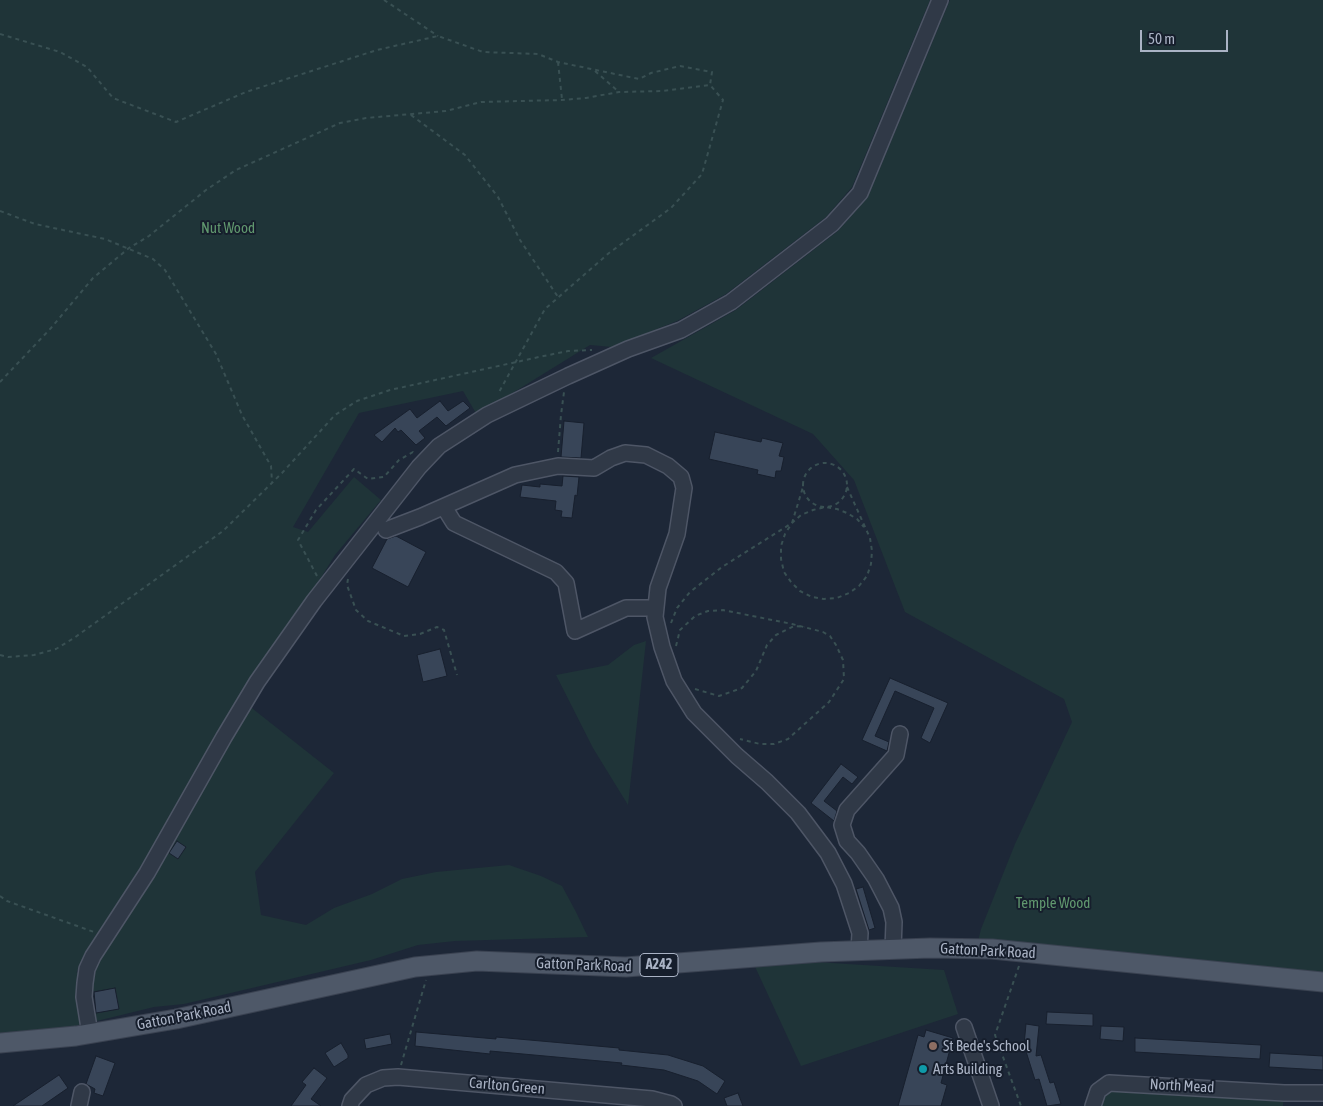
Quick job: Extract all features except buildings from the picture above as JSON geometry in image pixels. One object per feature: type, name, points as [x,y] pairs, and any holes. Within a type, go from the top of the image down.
[{"type":"main road","name":"Gatton Park Road","points":[[0,1042],[90,1034],[176,1019],[406,969],[477,961],[626,967],[893,949],[976,948],[1323,982]]},
{"type":"street","points":[[90,1034],[84,997],[87,969],[105,937],[147,873],[252,690],[323,590],[429,456],[439,446],[487,415],[628,349],[681,330],[731,302],[832,224],[860,193],[940,0]]},
{"type":"street","points":[[386,530],[444,507],[515,475],[558,466],[594,468],[611,458],[625,453],[646,456],[668,466],[681,478],[684,488],[676,534],[658,588],[655,617],[662,647],[674,681],[694,714],[736,756],[768,782],[798,814],[828,853],[844,884],[860,933],[859,951]]},
{"type":"street","points":[[444,507],[454,523],[556,572],[566,583],[575,631],[626,608],[656,608]]},
{"type":"street","points":[[893,949],[894,922],[891,908],[876,879],[847,841],[842,825],[847,810],[896,755],[900,734]]},
{"type":"street","points":[[964,1027],[991,1106]]},
{"type":"street","name":"Carlton Green","points":[[350,1106],[352,1100],[366,1085],[383,1078],[398,1077],[652,1099],[674,1106]]},
{"type":"street","name":"North Mead","points":[[1093,1106],[1098,1091],[1109,1083],[1133,1083],[1284,1099],[1323,1093]]},
{"type":"path","points":[[384,0],[438,36],[483,52],[538,54],[558,62],[639,79],[651,73],[680,66],[712,72],[710,85],[723,100],[702,174],[671,208],[608,253],[545,309],[487,415]]},
{"type":"path","points":[[0,34],[60,52],[87,67],[113,98],[176,122],[246,92],[376,50],[438,36]]},
{"type":"path","points":[[558,62],[562,100]]},
{"type":"path","points":[[593,70],[620,92]]},
{"type":"path","points":[[0,382],[51,328],[93,278],[129,248],[149,236],[206,190],[236,170],[340,123],[366,118],[446,111],[481,102],[562,100],[620,92],[663,91],[710,85]]},
{"type":"path","points":[[411,114],[465,155],[498,197],[520,240],[558,297]]},
{"type":"path","points":[[0,211],[35,224],[105,239],[153,260],[165,270],[216,354],[242,415],[271,466],[272,482],[266,489]]},
{"type":"path","points":[[0,655],[8,657],[34,655],[56,649],[74,638],[223,531],[266,489],[335,415],[357,401],[390,390],[515,362],[568,351],[594,350]]},
{"type":"path","points":[[558,466],[561,415],[568,376]]},
{"type":"path","points":[[323,590],[298,540],[316,510],[354,469],[368,479],[384,477],[400,460],[413,452],[429,456]]},
{"type":"path","points":[[825,463],[838,468],[846,480],[847,487],[870,538],[872,551],[871,564],[867,576],[849,594],[837,598],[824,599],[812,597],[800,591],[784,572],[781,546],[785,534],[792,523],[803,487],[806,473],[818,464],[825,463]]},
{"type":"path","points":[[803,487],[808,499],[819,506],[847,512],[864,527]]},
{"type":"path","points":[[670,628],[677,608],[690,592],[722,567],[807,512],[838,503],[842,499],[847,487]]},
{"type":"path","points":[[349,576],[347,585],[356,610],[368,621],[404,636],[420,634],[437,627],[444,630],[456,675]]},
{"type":"path","points":[[675,650],[680,630],[695,616],[708,611],[723,610],[805,627],[830,636],[843,660],[844,679],[830,702],[788,739],[774,744],[760,744],[740,739]]},
{"type":"path","points":[[691,686],[707,694],[719,696],[742,688],[756,671],[767,644],[776,635],[794,626],[805,627]]},
{"type":"path","points":[[0,896],[7,901],[105,937]]},
{"type":"path","points":[[1021,1106],[996,1035],[1024,952]]},
{"type":"path","points":[[398,1077],[430,965]]},
{"type":"green space","name":"Nut Wood","points":[[0,0],[930,0],[852,187],[826,217],[726,294],[677,321],[612,347],[590,345],[477,415],[463,391],[359,413],[293,527],[308,532],[354,477],[381,500],[335,555],[76,973],[101,957],[248,705],[334,773],[255,872],[261,915],[306,925],[334,908],[372,894],[402,879],[436,872],[509,865],[541,876],[562,886],[588,937],[455,941],[418,945],[371,960],[184,1004],[154,1007],[56,1031],[0,1036]],"holes":[[[115,988],[119,1009],[93,1014],[89,992]]]},
{"type":"green space","name":"Temple Wood","points":[[950,0],[1323,0],[1323,982],[976,949],[981,929],[1015,844],[1072,722],[1064,699],[905,612],[854,480],[813,434],[651,358],[736,310],[838,231],[868,197]]},
{"type":"green space","points":[[646,641],[628,805],[593,748],[556,675],[608,665],[634,645]]},
{"type":"green space","points":[[751,958],[944,970],[958,1014],[801,1066]]},
{"type":"green space","points":[[1109,1083],[1284,1093],[1283,1106],[1093,1106]]},
{"type":"place","name":"St Bede's School","points":[[933,1046]]},
{"type":"place","name":"Arts Building","points":[[923,1069]]}]
